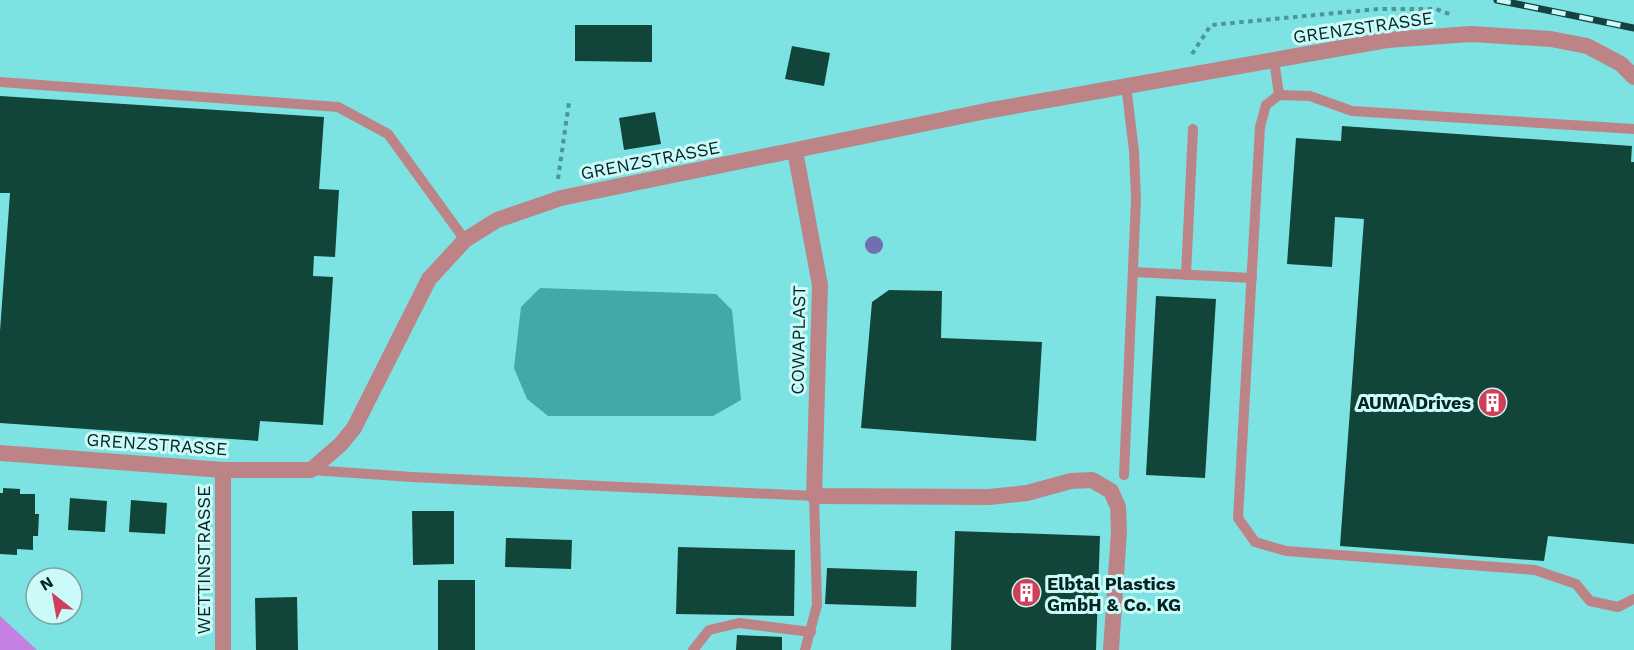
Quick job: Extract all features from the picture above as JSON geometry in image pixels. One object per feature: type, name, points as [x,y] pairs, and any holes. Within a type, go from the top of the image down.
[{"type":"street","name":"GRENZSTRASSE","points":[[0,453],[223,470],[311,470],[341,444],[354,428],[429,279],[465,240],[497,220],[561,198],[986,111],[1387,40],[1470,34],[1551,39],[1587,46],[1621,64],[1634,77]]},
{"type":"street","name":"COWAPLAST","points":[[795,151],[820,285],[814,496]]},
{"type":"street","name":"WETTINSTRASSE","points":[[223,470],[223,650]]},
{"type":"street","name":"GRENZSTRASSE","points":[[814,496],[989,497],[1028,494],[1071,480],[1092,480],[1111,491],[1119,507],[1111,650]]},
{"type":"lane","points":[[1274,60],[1279,95]]},
{"type":"lane","points":[[0,82],[338,107],[388,134],[465,240]]},
{"type":"lane","points":[[1124,475],[1136,199],[1134,151],[1126,85]]},
{"type":"lane","points":[[1634,129],[1352,111],[1310,96],[1279,95],[1266,105],[1260,128],[1238,518],[1255,542],[1286,551],[1535,570],[1576,584],[1590,601],[1618,607],[1634,599]]},
{"type":"lane","points":[[1186,274],[1193,129]]},
{"type":"lane","points":[[1133,272],[1252,278]]},
{"type":"lane","name":"GRENZSTRASSE","points":[[311,470],[424,478],[814,496]]},
{"type":"lane","points":[[805,650],[817,605],[814,496]]},
{"type":"lane","points":[[693,650],[709,630],[739,623],[811,632]]},
{"type":"path","points":[[1186,63],[1211,25],[1378,9],[1436,9],[1456,17]]},
{"type":"path","points":[[561,198],[558,175],[569,102]]},
{"type":"shaded area","points":[[0,616],[37,650],[0,650]]},
{"type":"water","points":[[540,288],[716,294],[732,310],[741,400],[713,416],[548,416],[527,399],[514,368],[521,307]]},
{"type":"building","points":[[575,25],[652,25],[652,62],[575,61]]},
{"type":"building","points":[[792,46],[830,53],[824,86],[785,79]]},
{"type":"building","points":[[0,96],[324,117],[319,189],[339,190],[335,257],[314,256],[313,276],[333,277],[323,425],[260,421],[258,441],[0,423],[0,331],[10,193],[0,193]]},
{"type":"building","points":[[655,112],[661,144],[624,150],[619,118]]},
{"type":"building","name":"AUMA Drives","points":[[1342,126],[1632,146],[1631,162],[1634,162],[1634,544],[1548,536],[1544,561],[1340,546],[1364,219],[1335,217],[1332,267],[1287,264],[1296,138],[1341,141]]},
{"type":"building","points":[[889,290],[942,291],[941,338],[1042,342],[1036,441],[861,428],[872,302]]},
{"type":"building","points":[[1156,296],[1216,299],[1205,478],[1146,475]]},
{"type":"building","points":[[3,488],[20,489],[20,494],[35,494],[35,514],[39,514],[38,536],[33,536],[33,550],[17,549],[17,555],[0,554],[0,493],[3,493]]},
{"type":"building","points":[[70,498],[107,501],[105,532],[68,530]]},
{"type":"building","points":[[131,500],[167,503],[165,534],[129,532]]},
{"type":"building","points":[[412,511],[454,511],[454,564],[413,565]]},
{"type":"building","name":"Elbtal Plastics GmbH & Co. KG","points":[[955,531],[1100,536],[1096,650],[951,650]]},
{"type":"building","points":[[506,538],[572,540],[571,569],[505,567]]},
{"type":"building","points":[[678,547],[795,550],[794,616],[676,614]]},
{"type":"building","points":[[827,568],[917,571],[916,607],[825,604]]},
{"type":"building","points":[[438,580],[475,580],[475,650],[438,650]]},
{"type":"building","points":[[297,597],[298,650],[256,650],[255,598]]},
{"type":"building","points":[[737,635],[782,637],[782,650],[736,650]]},
{"type":"railway","points":[[1497,0],[1634,28]]},
{"type":"place","name":"AUMA Drives","points":[[1492,402]]},
{"type":"place","name":"Elbtal Plastics GmbH & Co. KG","points":[[1026,593]]}]
